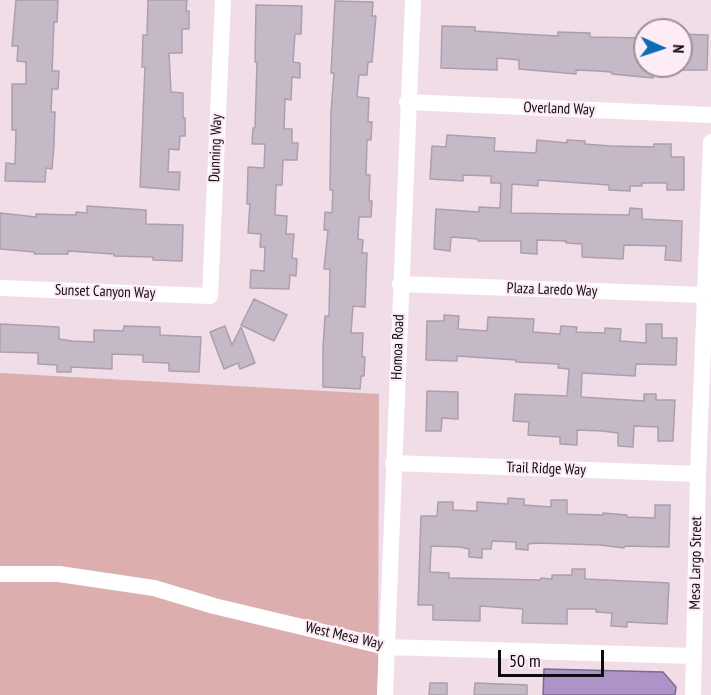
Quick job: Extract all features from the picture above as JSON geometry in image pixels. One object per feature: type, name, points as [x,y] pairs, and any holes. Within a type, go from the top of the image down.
[{"type":"street","name":"Dunning Way","points":[[210,296],[223,0]]},
{"type":"street","name":"Homoa Road","points":[[385,695],[412,0]]},
{"type":"street","name":"Overland Way","points":[[407,102],[711,115]]},
{"type":"street","name":"Mesa Largo Street","points":[[693,695],[698,474],[711,142]]},
{"type":"street","name":"Plaza Laredo Way","points":[[400,284],[705,296]]},
{"type":"street","name":"Sunset Canyon Way","points":[[0,288],[210,296]]},
{"type":"street","name":"Trail Ridge Way","points":[[393,463],[698,474]]},
{"type":"street","name":"West Mesa Way","points":[[0,574],[59,574],[154,588],[214,606],[386,647],[694,656]]},
{"type":"shaded area","points":[[0,373],[379,394],[378,695],[0,695]]},
{"type":"shaded area","points":[[544,669],[663,672],[676,687],[675,695],[543,695]]},
{"type":"building","points":[[16,0],[58,0],[57,22],[54,22],[52,71],[59,71],[58,89],[52,89],[51,112],[55,112],[54,144],[52,169],[46,168],[45,182],[5,181],[6,163],[15,164],[16,130],[12,130],[12,84],[26,84],[26,62],[17,61],[18,46],[12,46]]},
{"type":"building","points":[[148,0],[187,0],[186,11],[189,11],[189,29],[182,29],[182,53],[169,53],[171,92],[183,93],[183,118],[185,118],[185,136],[180,136],[179,150],[169,149],[168,172],[180,172],[179,190],[140,187],[145,67],[142,67],[143,35],[147,35]]},
{"type":"building","points":[[335,1],[373,2],[372,16],[376,16],[372,62],[368,62],[367,75],[359,75],[357,97],[369,98],[368,122],[372,122],[371,140],[367,140],[366,175],[370,175],[371,217],[359,217],[358,239],[363,240],[362,253],[367,253],[365,307],[353,306],[351,333],[363,333],[364,376],[361,376],[360,389],[323,387],[323,348],[325,316],[329,316],[330,269],[324,269],[328,230],[324,230],[325,212],[332,213],[331,112],[334,73],[331,73]]},
{"type":"building","points":[[256,5],[302,6],[301,34],[295,34],[293,62],[300,63],[300,78],[292,77],[291,100],[285,99],[284,129],[292,129],[292,143],[298,143],[297,160],[283,160],[282,185],[276,185],[275,215],[287,216],[286,234],[294,234],[292,258],[297,259],[296,276],[290,275],[289,289],[250,288],[251,270],[264,271],[265,247],[260,247],[261,234],[248,233],[250,204],[247,204],[248,167],[264,168],[265,144],[252,144],[253,128],[255,128],[257,62],[255,62]]},
{"type":"building","points":[[442,26],[475,27],[475,31],[521,34],[558,36],[558,32],[590,33],[590,37],[633,38],[633,76],[598,71],[576,70],[576,74],[519,69],[519,60],[497,58],[497,70],[441,68]]},
{"type":"building","points":[[693,34],[708,35],[707,70],[693,70]]},
{"type":"building","points":[[447,135],[495,138],[494,151],[536,153],[537,140],[567,143],[567,140],[585,141],[585,144],[610,146],[654,147],[654,144],[671,144],[671,157],[684,157],[684,190],[667,190],[667,183],[642,183],[642,186],[630,186],[630,191],[609,190],[609,185],[538,180],[538,186],[512,184],[511,213],[629,215],[630,208],[642,209],[642,219],[682,221],[681,261],[665,260],[666,246],[624,245],[623,259],[582,257],[582,244],[566,243],[566,241],[537,240],[537,254],[521,253],[521,241],[478,241],[478,239],[451,237],[450,251],[434,249],[436,209],[479,212],[479,207],[500,208],[501,183],[491,183],[491,176],[463,175],[463,181],[430,179],[432,146],[446,147]]},
{"type":"building","points":[[87,206],[146,210],[146,224],[183,225],[182,261],[68,251],[68,254],[34,254],[35,252],[0,249],[0,213],[36,217],[36,214],[76,215],[76,212],[87,213]]},
{"type":"building","points":[[254,299],[287,315],[274,341],[241,325]]},
{"type":"building","points":[[444,315],[459,316],[458,329],[487,331],[488,317],[534,319],[533,332],[560,334],[561,326],[577,327],[576,332],[605,333],[605,328],[621,329],[620,341],[646,343],[646,324],[662,324],[662,338],[677,338],[676,365],[636,364],[635,376],[582,373],[581,397],[644,401],[644,394],[656,394],[656,400],[675,400],[673,441],[658,441],[658,427],[634,426],[633,447],[618,446],[618,433],[602,431],[577,430],[577,445],[560,444],[560,437],[528,435],[529,422],[513,421],[515,394],[567,396],[569,369],[558,368],[559,364],[457,356],[457,361],[426,360],[427,321],[444,321]]},
{"type":"building","points":[[0,324],[59,327],[59,339],[94,342],[94,330],[123,331],[124,326],[160,327],[160,335],[201,337],[199,372],[169,371],[169,363],[143,362],[143,355],[112,354],[112,369],[71,367],[71,372],[57,372],[57,365],[38,364],[38,353],[0,352]]},
{"type":"building","points":[[225,326],[232,345],[241,327],[255,363],[240,369],[238,363],[224,369],[210,332]]},
{"type":"building","points":[[427,391],[458,392],[458,419],[442,418],[441,431],[426,431]]},
{"type":"building","points":[[508,498],[524,499],[524,505],[551,507],[551,500],[567,500],[567,514],[603,515],[603,513],[627,515],[627,517],[655,518],[655,505],[670,505],[669,547],[625,546],[624,548],[537,543],[528,544],[528,550],[516,549],[516,542],[492,541],[491,549],[482,549],[482,558],[469,557],[469,549],[431,546],[430,572],[449,573],[449,578],[541,580],[541,578],[552,579],[552,575],[572,575],[572,569],[585,569],[585,579],[669,583],[667,624],[627,622],[627,627],[611,626],[612,613],[596,612],[596,609],[567,609],[567,624],[522,623],[523,609],[480,606],[480,621],[433,620],[433,605],[418,605],[421,516],[437,516],[438,502],[453,502],[453,510],[477,511],[477,502],[508,504]]},
{"type":"building","points":[[430,683],[447,683],[447,695],[429,695]]},
{"type":"building","points":[[475,683],[527,685],[527,695],[474,695]]}]
